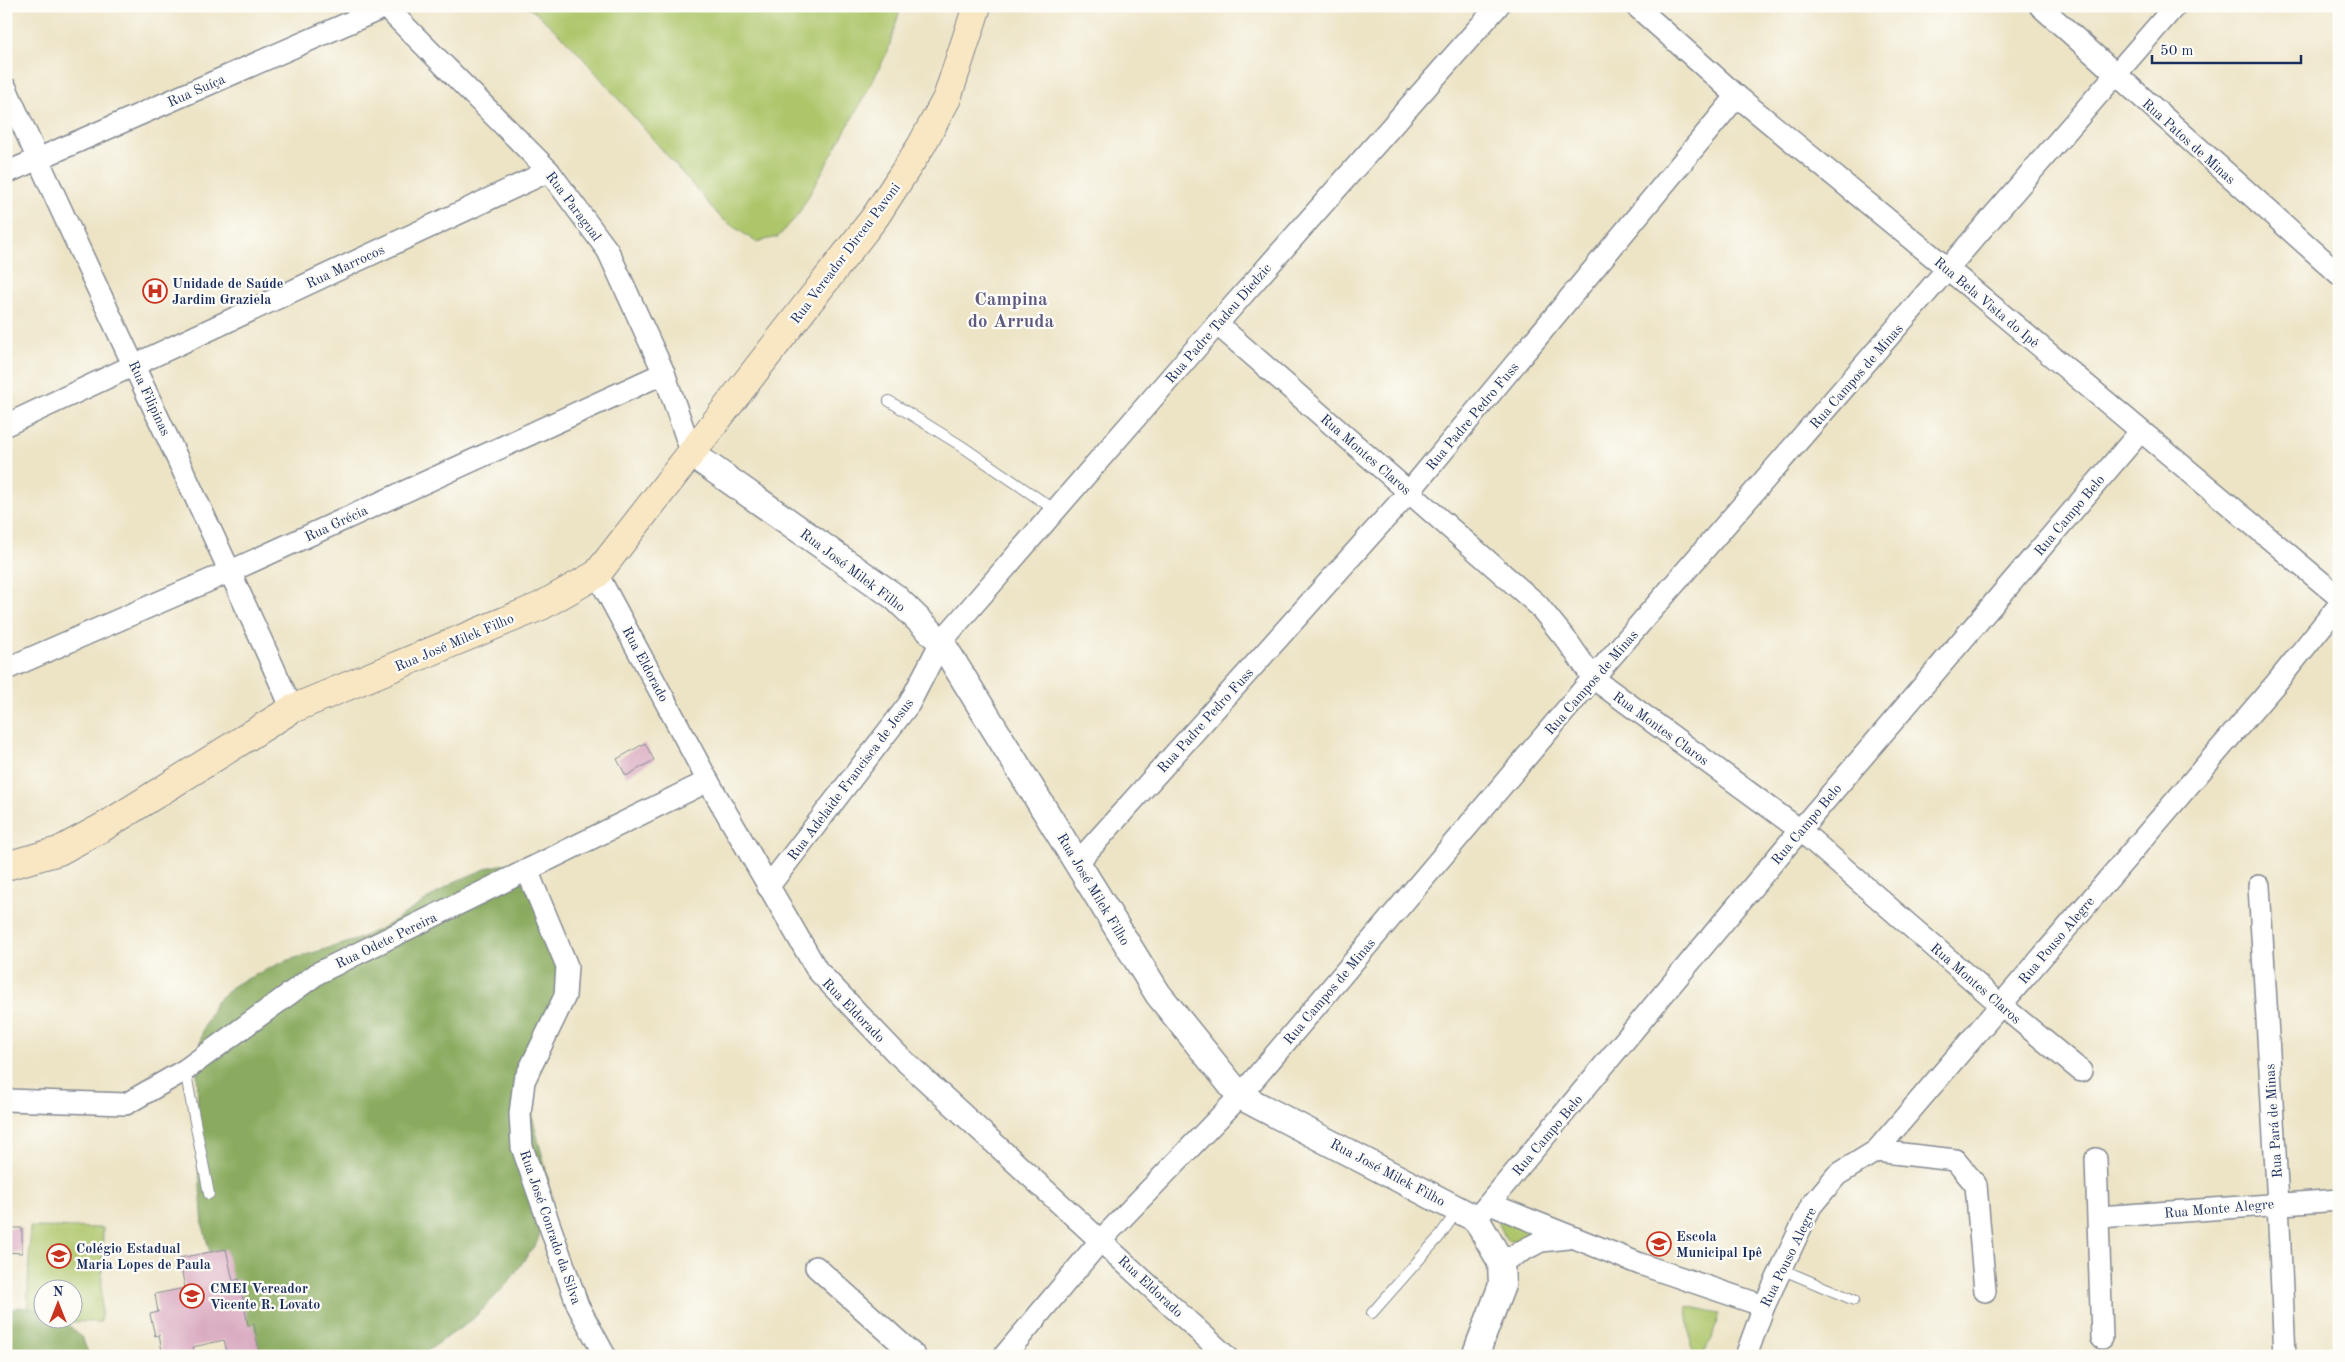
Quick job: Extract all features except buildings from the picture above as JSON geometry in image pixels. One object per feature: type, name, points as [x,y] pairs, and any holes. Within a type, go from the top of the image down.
[{"type":"main road","name":"Rua Vereador Dirceu Pavoni","points":[[692,454],[875,217],[921,146],[947,98],[977,6]]},
{"type":"main road","name":"Rua José Milek Filho","points":[[6,866],[59,851],[105,826],[292,709],[541,606],[597,574],[692,454]]},
{"type":"street","name":"Rua Padre Tadeu Diedzic","points":[[941,642],[1217,324],[1498,6]]},
{"type":"street","name":"Rua Bela Vista do Ipê","points":[[1636,6],[1737,96],[1948,269],[2339,597]]},
{"type":"street","name":"Rua Patos de Minas","points":[[2040,6],[2339,274]]},
{"type":"street","name":"Rua Campos de Minas","points":[[1004,1356],[1101,1240],[1240,1096],[1593,678],[2176,6]]},
{"type":"street","name":"Rua Paragual","points":[[385,7],[549,171],[608,250],[664,373],[692,454]]},
{"type":"street","name":"Rua Suíça","points":[[6,173],[385,7]]},
{"type":"street","name":"Rua Filipinas","points":[[6,88],[231,571],[292,709]]},
{"type":"street","name":"Rua Padre Pedro Fuss","points":[[1078,862],[1409,492],[1737,96]]},
{"type":"street","name":"Rua Marrocos","points":[[6,425],[549,171]]},
{"type":"street","name":"Rua Montes Claros","points":[[1217,324],[1538,605],[1568,642],[1593,678],[1800,830],[2000,1005],[2081,1071]]},
{"type":"street","name":"Rua Grécia","points":[[6,669],[231,571],[664,373]]},
{"type":"street","name":"Rua Campo Belo","points":[[1475,1211],[2140,432]]},
{"type":"street","name":"Rua José Milek Filho","points":[[692,454],[895,597],[941,642],[1158,994],[1240,1096],[1475,1211]]},
{"type":"street","name":"Rua Eldorado","points":[[597,574],[708,781],[817,970],[896,1053],[1226,1356]]},
{"type":"street","name":"Rua Pouso Alegre","points":[[1746,1356],[1764,1306],[1811,1206],[1837,1175],[1876,1151],[2277,682],[2339,605]]},
{"type":"street","name":"Rua Adelaide Francisca de Jesus","points":[[768,887],[909,704],[941,642]]},
{"type":"street","name":"Rua Odete Pereira","points":[[6,1100],[76,1104],[126,1104],[185,1070],[318,973],[708,781]]},
{"type":"street","name":"Rua José Conrado da Silva","points":[[527,870],[567,966],[565,996],[524,1081],[520,1114],[522,1147],[578,1306],[605,1356]]},
{"type":"street","name":"Rua Pará de Minas","points":[[2259,886],[2285,1356]]},
{"type":"street","points":[[1876,1151],[1955,1160],[1976,1184],[1985,1291]]},
{"type":"street","points":[[2096,1159],[2102,1338]]},
{"type":"street","name":"Rua Monte Alegre","points":[[2099,1217],[2339,1200]]},
{"type":"street","points":[[1475,1211],[1572,1238],[1640,1264],[1764,1306]]},
{"type":"street","points":[[1475,1211],[1501,1262],[1502,1285],[1475,1356]]},
{"type":"street","points":[[1501,1262],[1541,1241],[1572,1238]]},
{"type":"street","points":[[816,1267],[915,1356]]},
{"type":"lane","points":[[889,401],[960,445],[1055,510]]},
{"type":"lane","points":[[185,1070],[209,1194]]},
{"type":"lane","points":[[1372,1313],[1439,1237],[1475,1211]]},
{"type":"lane","points":[[1781,1269],[1854,1300]]},
{"type":"green space","points":[[526,6],[901,6],[888,51],[798,215],[778,237],[756,242],[721,218],[576,50],[539,15]]},
{"type":"green space","points":[[510,863],[533,899],[564,969],[531,1092],[533,1120],[548,1178],[548,1208],[537,1242],[508,1283],[472,1320],[420,1356],[248,1356],[212,1260],[203,1226],[199,1174],[197,1059],[203,1029],[215,1003],[234,985],[285,961],[356,940],[386,926],[454,882],[490,867]]},
{"type":"green space","points":[[1502,1218],[1538,1230],[1528,1242],[1507,1241],[1498,1222]]},
{"type":"green space","points":[[30,1227],[103,1228],[101,1322],[82,1322],[82,1280],[32,1280],[32,1321],[27,1321]]},
{"type":"green space","points":[[1687,1306],[1719,1313],[1712,1339],[1700,1356],[1692,1356]]},
{"type":"green space","points":[[18,1307],[32,1309],[32,1330],[74,1330],[83,1339],[89,1356],[6,1356],[6,1312]]},
{"type":"place","name":"Unidade de Saúde Jardim Graziela","points":[[155,291]]},
{"type":"place","name":"Escola Municipal Ipê","points":[[1659,1244]]},
{"type":"place","name":"Colégio Estadual Maria Lopes de Paula","points":[[59,1256]]},
{"type":"place","name":"CMEI Vereador Vicente R. Lovato","points":[[192,1296]]},
{"type":"district","name":"Campina do Arruda","points":[[1011,309]]}]
